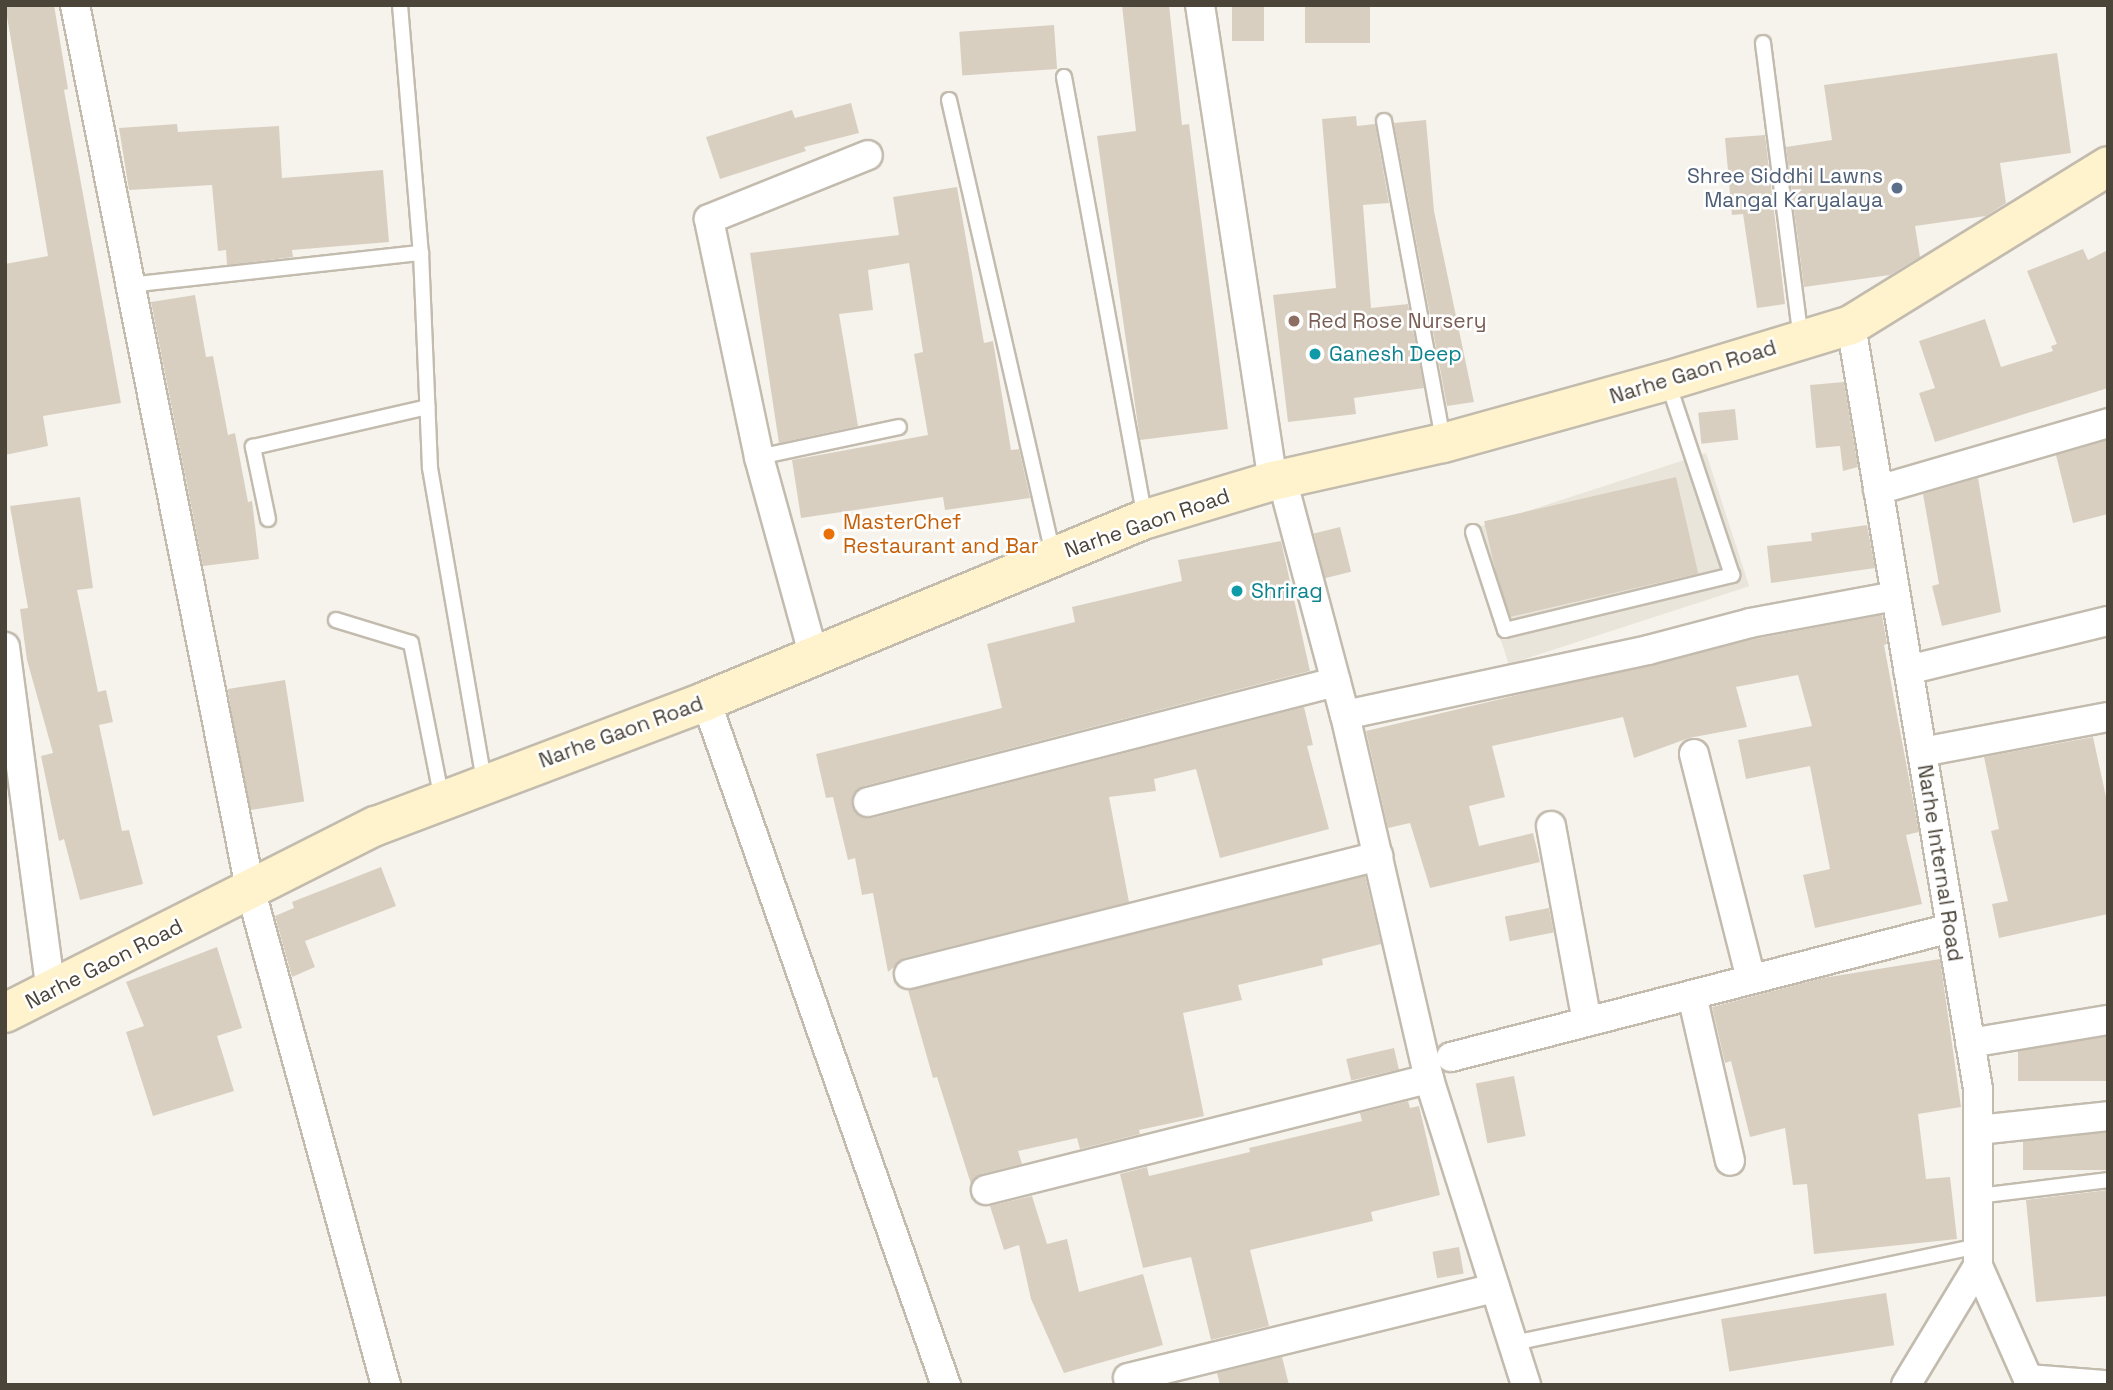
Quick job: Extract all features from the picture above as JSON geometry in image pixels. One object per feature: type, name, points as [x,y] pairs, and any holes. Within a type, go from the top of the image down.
[{"type":"street","points":[[75,5],[250,888],[386,1385]]},
{"type":"street","points":[[1200,5],[1277,480],[1345,715],[1429,1079],[1526,1385]]},
{"type":"street","points":[[814,657],[759,457],[709,219],[868,155]]},
{"type":"street","name":"Narhe Gaon Road","points":[[5,1013],[51,993],[250,888],[376,827],[485,783],[706,701],[1146,519],[1277,480],[1443,443],[1667,381],[1851,325],[2108,166]]},
{"type":"street","name":"Narhe Internal Road","points":[[1851,325],[1970,1043],[1978,1130],[1978,1256]]},
{"type":"street","points":[[1878,490],[2108,423]]},
{"type":"street","points":[[1345,715],[1648,650],[1750,623],[1896,596]]},
{"type":"street","points":[[1908,670],[2108,621]]},
{"type":"street","points":[[5,647],[51,993]]},
{"type":"street","points":[[869,802],[1335,682]]},
{"type":"street","points":[[706,701],[946,1385]]},
{"type":"street","points":[[1922,752],[2108,717]]},
{"type":"street","points":[[1694,754],[1751,979]]},
{"type":"street","points":[[1551,826],[1587,1022]]},
{"type":"street","points":[[909,974],[1378,856]]},
{"type":"street","points":[[1451,1057],[1951,928]]},
{"type":"street","points":[[1692,995],[1730,1161]]},
{"type":"street","points":[[1970,1043],[2108,1020]]},
{"type":"street","points":[[986,1190],[1429,1079]]},
{"type":"street","points":[[1978,1130],[2108,1115]]},
{"type":"street","points":[[1978,1256],[2028,1382],[2104,1385]]},
{"type":"street","points":[[1906,1385],[1978,1256]]},
{"type":"street","points":[[1128,1378],[1198,1374],[1494,1288]]},
{"type":"lane","points":[[400,5],[421,253],[430,468],[485,783]]},
{"type":"lane","points":[[1763,43],[1801,339]]},
{"type":"lane","points":[[1064,77],[1146,519]]},
{"type":"lane","points":[[949,100],[1054,556]]},
{"type":"lane","points":[[1384,121],[1443,443]]},
{"type":"lane","points":[[129,285],[421,253]]},
{"type":"lane","points":[[1473,532],[1505,630],[1732,575],[1667,381]]},
{"type":"lane","points":[[268,519],[253,447],[427,407]]},
{"type":"lane","points":[[759,457],[899,427]]},
{"type":"lane","points":[[336,621],[411,643],[442,800]]},
{"type":"lane","points":[[1978,1196],[2108,1180]]},
{"type":"lane","points":[[1514,1343],[1978,1256]]},
{"type":"shaded area","points":[[1706,453],[1749,586],[1509,664],[1465,531]]},
{"type":"building","points":[[5,5],[54,5],[68,89],[64,90],[121,403],[43,416],[48,446],[5,455],[5,264],[48,256]]},
{"type":"building","points":[[1122,5],[1169,5],[1182,125],[1189,124],[1228,429],[1140,440],[1097,136],[1136,131]]},
{"type":"building","points":[[1232,5],[1264,5],[1264,41],[1232,41]]},
{"type":"building","points":[[1305,5],[1370,5],[1370,43],[1305,43]]},
{"type":"building","points":[[1054,25],[1057,69],[962,76],[959,32]]},
{"type":"building","name":"Shree Siddhi Lawns Mangal Karyalaya","points":[[2057,53],[2071,153],[2000,163],[2006,203],[1986,216],[1915,226],[1920,257],[1890,275],[1804,287],[1786,147],[1832,140],[1824,85]]},
{"type":"building","points":[[851,103],[859,133],[804,147],[806,151],[720,179],[706,137],[792,110],[795,118]]},
{"type":"building","points":[[1356,116],[1357,126],[1375,124],[1389,203],[1363,205],[1371,308],[1408,304],[1424,388],[1354,398],[1356,414],[1288,422],[1273,295],[1336,288],[1322,119]]},
{"type":"building","points":[[1426,120],[1434,211],[1474,402],[1447,406],[1394,123]]},
{"type":"building","points":[[177,124],[178,132],[279,126],[282,178],[383,170],[389,242],[292,250],[293,257],[227,265],[226,250],[218,251],[212,185],[129,190],[119,128]]},
{"type":"building","points":[[1765,135],[1785,304],[1757,308],[1743,214],[1732,215],[1725,138]]},
{"type":"building","points":[[957,187],[984,343],[993,341],[1011,450],[1019,449],[1030,498],[945,510],[943,497],[801,518],[792,460],[928,435],[914,354],[923,352],[909,263],[868,270],[873,310],[839,314],[858,426],[779,443],[750,253],[899,235],[893,197]]},
{"type":"building","points":[[2083,249],[2088,260],[2108,250],[2108,388],[1935,442],[1919,393],[1935,388],[1919,341],[1985,319],[2001,367],[2053,351],[2051,346],[2057,344],[2027,271]]},
{"type":"building","points":[[195,295],[206,357],[213,356],[228,435],[235,433],[248,502],[252,501],[259,559],[203,566],[151,302]]},
{"type":"building","points":[[1844,382],[1858,467],[1843,471],[1840,446],[1816,448],[1810,385]]},
{"type":"building","points":[[1735,409],[1738,440],[1701,444],[1698,413]]},
{"type":"building","points":[[2108,440],[2108,514],[2073,523],[2056,455]]},
{"type":"building","points":[[1676,477],[1698,573],[1506,618],[1484,521]]},
{"type":"building","points":[[1978,478],[2001,612],[1942,626],[1932,586],[1939,584],[1923,494]]},
{"type":"building","points":[[80,497],[93,588],[77,590],[98,692],[106,690],[113,722],[99,725],[122,831],[129,830],[143,884],[80,900],[64,839],[59,841],[41,756],[53,753],[27,660],[20,609],[28,608],[10,506]]},
{"type":"building","points":[[1867,525],[1875,568],[1771,583],[1767,546],[1812,541],[1811,533]]},
{"type":"building","points":[[1340,527],[1351,572],[1325,578],[1314,534]]},
{"type":"building","points":[[1281,541],[1310,671],[864,786],[856,791],[852,805],[857,814],[872,818],[1304,707],[1313,745],[1307,746],[1329,829],[1220,858],[1196,769],[1154,779],[1156,791],[1109,797],[1129,902],[905,958],[888,972],[873,893],[862,895],[855,858],[848,860],[833,797],[826,798],[816,754],[1002,708],[987,644],[1075,622],[1072,607],[1182,581],[1178,560]]},
{"type":"building","points":[[1882,615],[1887,644],[1884,645],[1919,832],[1906,835],[1922,904],[1815,928],[1803,875],[1830,869],[1810,766],[1746,779],[1738,740],[1812,726],[1798,675],[1736,687],[1747,727],[1689,738],[1634,758],[1623,717],[1492,746],[1505,797],[1469,806],[1479,846],[1533,833],[1540,862],[1430,888],[1410,823],[1388,828],[1366,731],[1754,639]]},
{"type":"building","points":[[285,680],[304,801],[247,811],[228,689]]},
{"type":"building","points":[[2093,737],[2108,806],[2108,914],[1999,938],[1992,904],[2008,901],[1991,831],[1999,829],[1984,757]]},
{"type":"building","points":[[381,867],[396,906],[305,941],[315,967],[292,977],[275,916],[294,908],[292,902]]},
{"type":"building","points":[[1365,876],[1381,944],[1322,959],[1323,965],[1238,985],[1242,1000],[1183,1013],[1204,1116],[1139,1130],[1140,1134],[1080,1149],[1077,1138],[1018,1151],[1022,1164],[982,1174],[971,1184],[937,1077],[933,1078],[908,990]]},
{"type":"building","points":[[1549,908],[1554,933],[1510,941],[1505,917]]},
{"type":"building","points":[[217,947],[242,1028],[217,1036],[234,1091],[153,1116],[126,1032],[144,1026],[126,982]]},
{"type":"building","points":[[1940,959],[1961,1107],[1918,1114],[1926,1179],[1950,1177],[1957,1239],[1814,1254],[1807,1184],[1793,1185],[1785,1128],[1750,1137],[1731,1061],[1725,1063],[1712,1007],[1823,978]]},
{"type":"building","points":[[2018,1037],[2108,1037],[2108,1081],[2018,1081]]},
{"type":"building","points":[[1394,1048],[1399,1069],[1351,1080],[1346,1059]]},
{"type":"building","points":[[1514,1076],[1526,1136],[1487,1143],[1476,1083]]},
{"type":"building","points":[[1408,1101],[1410,1108],[1419,1106],[1440,1195],[1371,1212],[1373,1221],[1250,1250],[1269,1326],[1211,1340],[1191,1257],[1143,1268],[1120,1174],[1147,1167],[1149,1176],[1250,1152],[1249,1148],[1362,1121],[1360,1113]]},
{"type":"building","points":[[2023,1133],[2108,1133],[2108,1170],[2023,1170]]},
{"type":"building","points":[[2108,1190],[2108,1296],[2036,1302],[2026,1200]]},
{"type":"building","points":[[1032,1196],[1047,1244],[1067,1239],[1079,1292],[1143,1274],[1163,1345],[1064,1373],[1031,1299],[1019,1245],[1004,1250],[990,1206]]},
{"type":"building","points":[[1459,1247],[1464,1274],[1437,1278],[1432,1252]]},
{"type":"building","points":[[1886,1293],[1894,1345],[1729,1371],[1721,1319]]},
{"type":"building","points":[[1282,1357],[1289,1385],[1220,1385],[1217,1373]]},
{"type":"place","name":"Shree Siddhi Lawns Mangal Karyalaya","points":[[1897,188]]},
{"type":"place","name":"Red Rose Nursery","points":[[1294,321]]},
{"type":"place","name":"Ganesh Deep","points":[[1315,354]]},
{"type":"place","name":"MasterChef Restaurant and Bar","points":[[829,534]]},
{"type":"place","name":"Shrirag","points":[[1237,591]]}]
